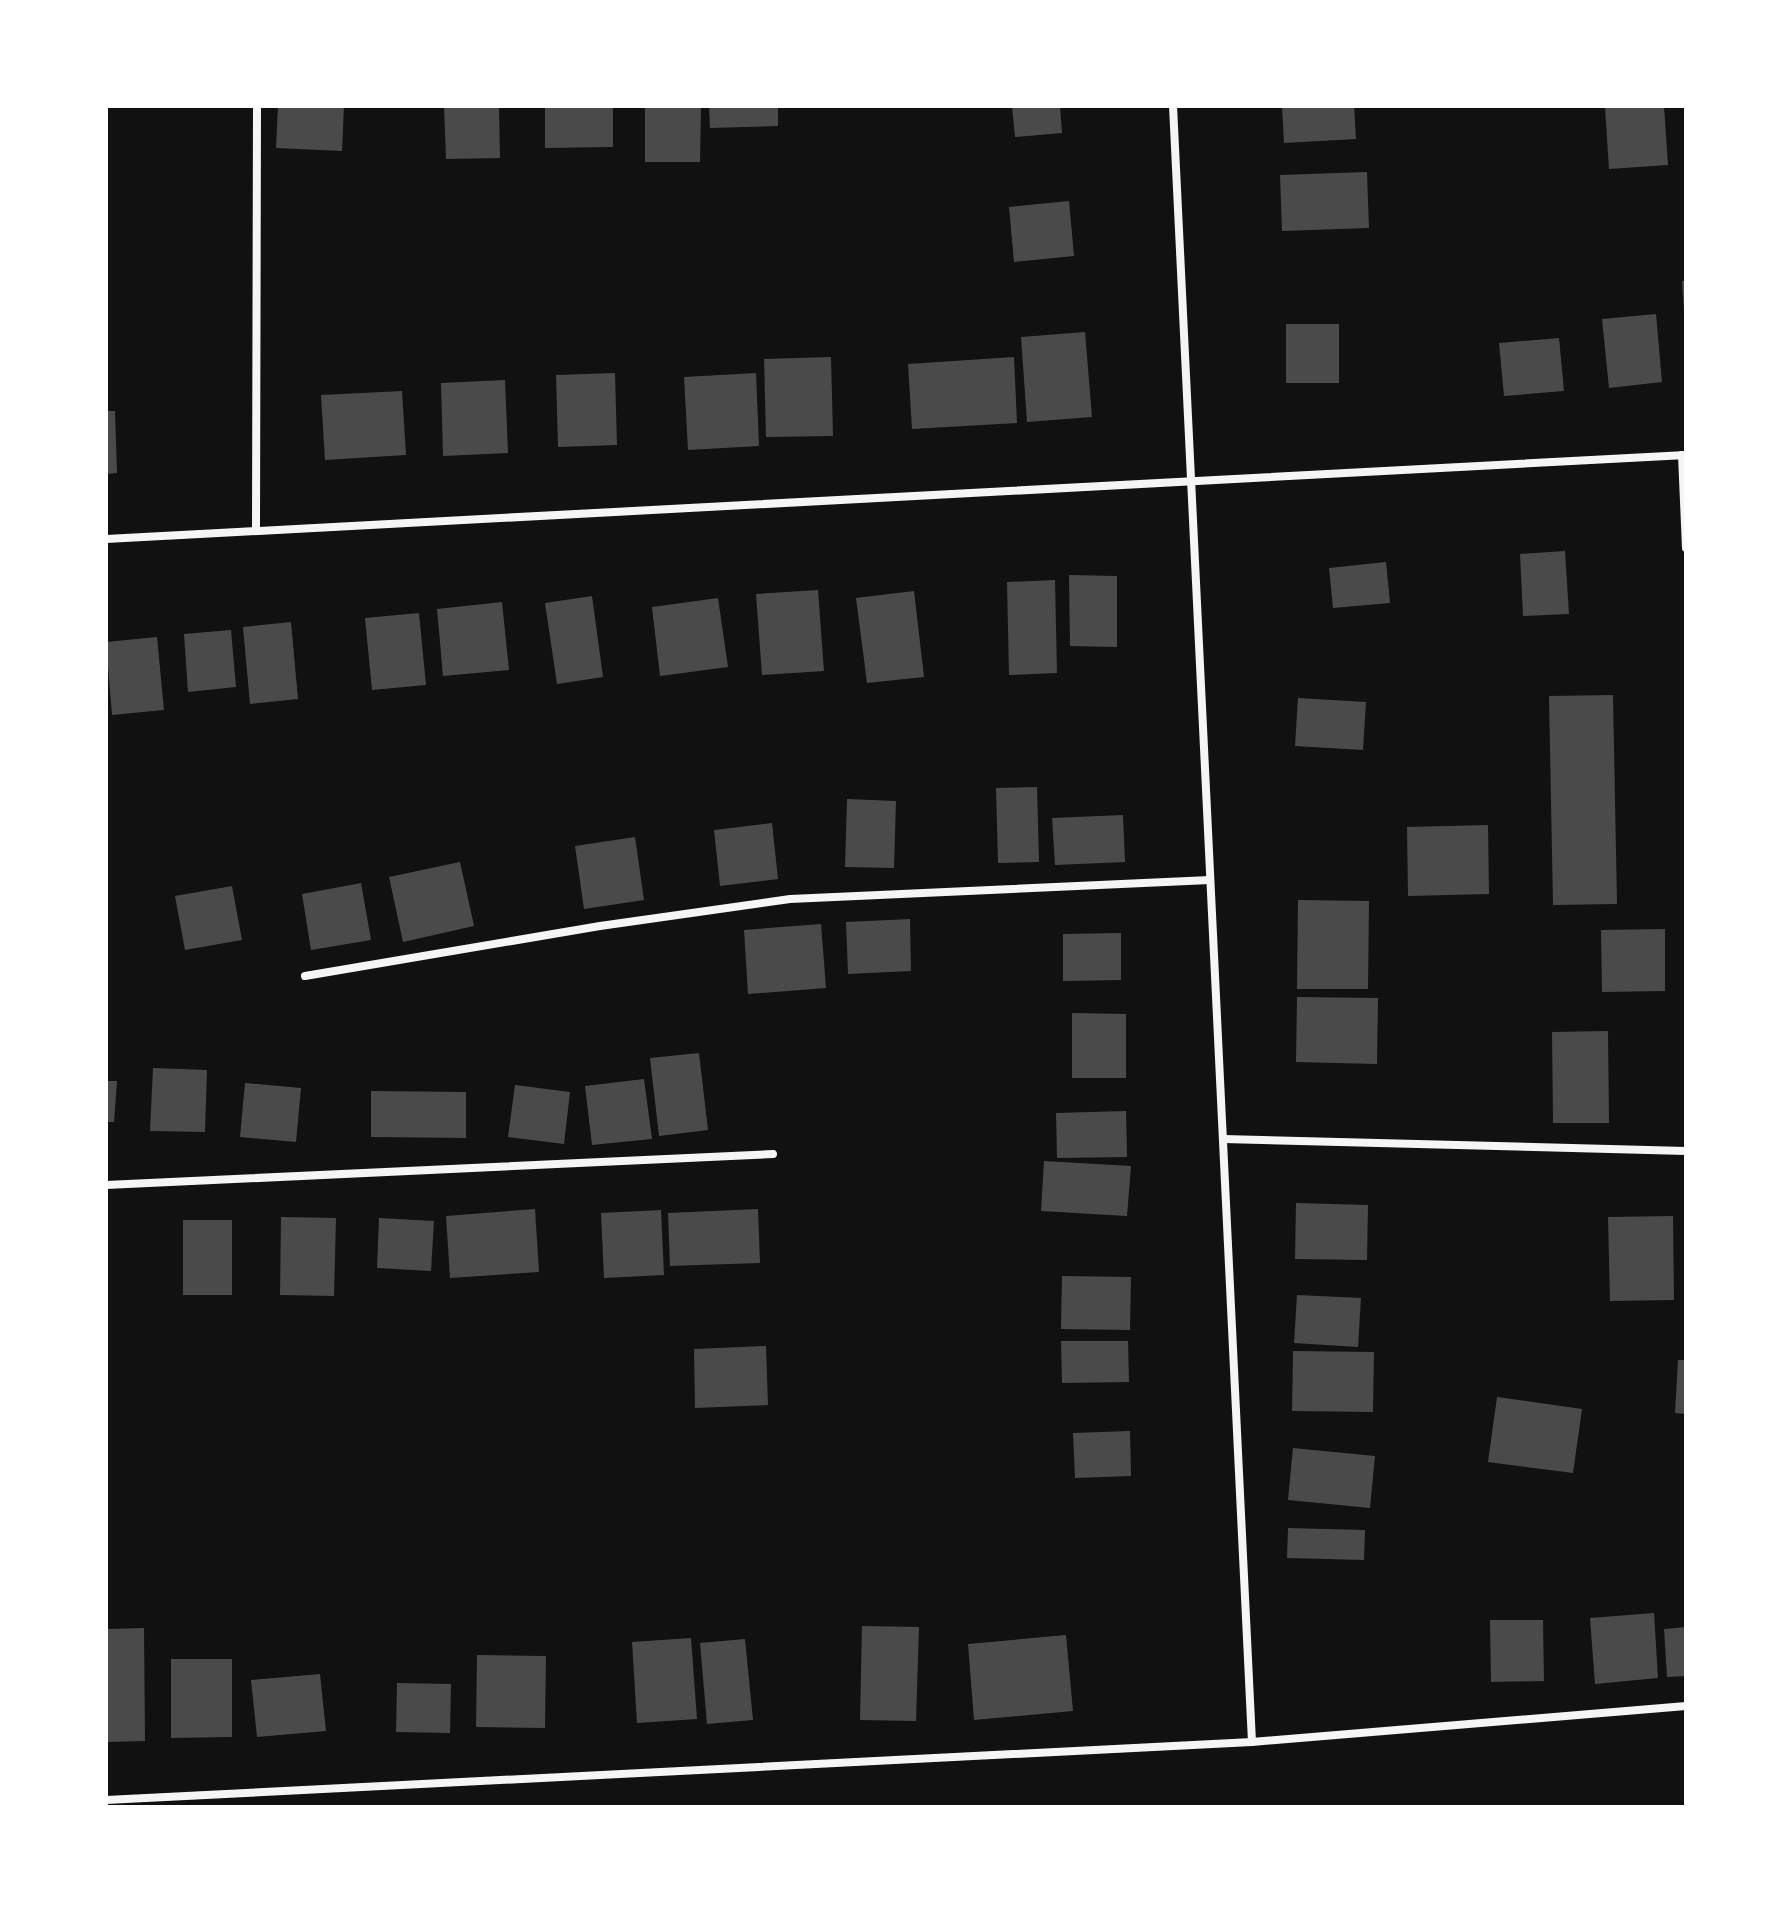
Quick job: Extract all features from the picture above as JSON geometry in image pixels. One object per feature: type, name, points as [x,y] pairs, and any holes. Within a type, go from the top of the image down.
[{"type":"street","points":[[256,530],[257,106]]},
{"type":"street","points":[[1173,106],[1252,1742]]},
{"type":"street","points":[[106,539],[1684,455],[1686,548]]},
{"type":"street","points":[[305,976],[600,926],[790,899],[1210,880]]},
{"type":"street","points":[[1223,1139],[1686,1151]]},
{"type":"street","points":[[106,1185],[773,1154]]},
{"type":"street","points":[[106,1800],[1252,1742],[1686,1706]]},
{"type":"building","points":[[278,106],[344,106],[342,151],[276,148]]},
{"type":"building","points":[[444,106],[499,106],[500,158],[446,159]]},
{"type":"building","points":[[545,106],[613,106],[613,147],[545,148]]},
{"type":"building","points":[[645,106],[701,106],[700,162],[645,162]]},
{"type":"building","points":[[709,106],[778,106],[778,126],[710,128]]},
{"type":"building","points":[[1012,106],[1060,106],[1062,133],[1015,137]]},
{"type":"building","points":[[1282,106],[1354,106],[1356,139],[1284,143]]},
{"type":"building","points":[[1664,106],[1668,165],[1609,169],[1605,107]]},
{"type":"building","points":[[1367,172],[1369,228],[1282,231],[1280,175]]},
{"type":"building","points":[[1069,201],[1074,256],[1014,262],[1009,207]]},
{"type":"building","points":[[1682,281],[1686,281],[1686,312],[1684,312]]},
{"type":"building","points":[[1656,314],[1662,382],[1609,388],[1602,319]]},
{"type":"building","points":[[1286,324],[1339,324],[1339,383],[1286,383]]},
{"type":"building","points":[[1085,332],[1092,417],[1027,422],[1021,337]]},
{"type":"building","points":[[1559,338],[1564,391],[1504,396],[1499,343]]},
{"type":"building","points":[[831,357],[833,436],[766,437],[764,359]]},
{"type":"building","points":[[1014,357],[1017,423],[912,429],[908,364]]},
{"type":"building","points":[[615,373],[617,445],[558,447],[556,375]]},
{"type":"building","points":[[756,373],[759,446],[688,450],[684,377]]},
{"type":"building","points":[[505,380],[508,453],[443,456],[441,383]]},
{"type":"building","points":[[402,391],[406,455],[325,460],[321,395]]},
{"type":"building","points":[[106,411],[115,411],[117,473],[106,474]]},
{"type":"building","points":[[1565,551],[1569,614],[1523,616],[1520,554]]},
{"type":"building","points":[[1386,562],[1390,603],[1333,608],[1329,568]]},
{"type":"building","points":[[1069,575],[1117,576],[1117,647],[1070,646]]},
{"type":"building","points":[[1055,580],[1057,673],[1009,675],[1007,582]]},
{"type":"building","points":[[818,590],[824,671],[762,675],[756,594]]},
{"type":"building","points":[[914,591],[924,677],[867,683],[856,598]]},
{"type":"building","points":[[592,596],[603,677],[557,684],[545,603]]},
{"type":"building","points":[[718,598],[728,667],[660,676],[652,607]]},
{"type":"building","points":[[502,602],[509,670],[443,676],[437,609]]},
{"type":"building","points":[[419,613],[426,685],[372,690],[365,618]]},
{"type":"building","points":[[291,622],[298,699],[250,704],[243,627]]},
{"type":"building","points":[[231,630],[236,687],[188,692],[184,634]]},
{"type":"building","points":[[157,637],[164,710],[112,715],[106,642]]},
{"type":"building","points":[[1613,695],[1617,904],[1553,905],[1549,696]]},
{"type":"building","points":[[1298,698],[1366,702],[1363,750],[1295,746]]},
{"type":"building","points":[[1037,787],[1039,862],[998,863],[996,788]]},
{"type":"building","points":[[847,799],[896,801],[894,868],[845,867]]},
{"type":"building","points":[[1123,815],[1125,862],[1055,865],[1052,818]]},
{"type":"building","points":[[772,823],[778,879],[720,886],[714,830]]},
{"type":"building","points":[[1488,825],[1489,894],[1408,896],[1407,827]]},
{"type":"building","points":[[635,837],[644,900],[584,909],[575,846]]},
{"type":"building","points":[[460,862],[474,926],[403,942],[389,877]]},
{"type":"building","points":[[361,883],[371,940],[311,950],[302,894]]},
{"type":"building","points":[[232,886],[242,940],[185,950],[175,896]]},
{"type":"building","points":[[1298,900],[1369,901],[1368,989],[1297,989]]},
{"type":"building","points":[[910,919],[911,971],[848,974],[846,922]]},
{"type":"building","points":[[821,924],[826,988],[748,994],[744,930]]},
{"type":"building","points":[[1665,929],[1665,991],[1602,992],[1601,930]]},
{"type":"building","points":[[1121,933],[1121,980],[1063,981],[1063,934]]},
{"type":"building","points":[[1297,997],[1378,998],[1377,1064],[1296,1062]]},
{"type":"building","points":[[1072,1013],[1126,1014],[1126,1078],[1072,1078]]},
{"type":"building","points":[[1608,1031],[1609,1123],[1553,1123],[1552,1032]]},
{"type":"building","points":[[699,1053],[708,1130],[659,1136],[650,1058]]},
{"type":"building","points":[[153,1068],[207,1070],[205,1132],[150,1131]]},
{"type":"building","points":[[644,1079],[652,1139],[592,1145],[585,1086]]},
{"type":"building","points":[[106,1081],[117,1081],[114,1122],[106,1122]]},
{"type":"building","points":[[245,1083],[301,1088],[296,1142],[240,1137]]},
{"type":"building","points":[[515,1085],[570,1092],[564,1144],[508,1137]]},
{"type":"building","points":[[371,1091],[466,1092],[466,1138],[371,1137]]},
{"type":"building","points":[[1126,1111],[1127,1157],[1057,1158],[1056,1113]]},
{"type":"building","points":[[1044,1161],[1131,1166],[1127,1216],[1041,1211]]},
{"type":"building","points":[[1296,1203],[1368,1205],[1367,1260],[1295,1259]]},
{"type":"building","points":[[535,1209],[539,1272],[450,1278],[446,1216]]},
{"type":"building","points":[[758,1209],[760,1263],[670,1266],[668,1213]]},
{"type":"building","points":[[661,1210],[664,1275],[604,1278],[601,1213]]},
{"type":"building","points":[[1673,1216],[1674,1300],[1610,1301],[1608,1217]]},
{"type":"building","points":[[281,1217],[336,1218],[334,1296],[280,1295]]},
{"type":"building","points":[[379,1218],[434,1221],[431,1271],[377,1268]]},
{"type":"building","points":[[183,1220],[232,1220],[232,1295],[183,1295]]},
{"type":"building","points":[[1062,1276],[1131,1277],[1130,1330],[1061,1329]]},
{"type":"building","points":[[1297,1295],[1361,1298],[1358,1347],[1294,1343]]},
{"type":"building","points":[[1061,1341],[1128,1341],[1129,1382],[1062,1383]]},
{"type":"building","points":[[766,1346],[768,1405],[695,1408],[694,1349]]},
{"type":"building","points":[[1293,1351],[1374,1352],[1373,1412],[1292,1411]]},
{"type":"building","points":[[1678,1360],[1686,1360],[1686,1414],[1675,1413]]},
{"type":"building","points":[[1497,1397],[1582,1409],[1573,1473],[1488,1462]]},
{"type":"building","points":[[1130,1431],[1131,1476],[1075,1478],[1073,1433]]},
{"type":"building","points":[[1293,1448],[1375,1456],[1370,1508],[1288,1500]]},
{"type":"building","points":[[1288,1528],[1365,1530],[1364,1560],[1287,1558]]},
{"type":"building","points":[[1654,1613],[1658,1678],[1595,1684],[1590,1618]]},
{"type":"building","points":[[1490,1620],[1543,1620],[1544,1681],[1491,1682]]},
{"type":"building","points":[[862,1626],[919,1627],[916,1721],[860,1720]]},
{"type":"building","points":[[1686,1627],[1686,1676],[1667,1677],[1664,1629]]},
{"type":"building","points":[[144,1628],[145,1741],[106,1742],[106,1629]]},
{"type":"building","points":[[1066,1635],[1073,1711],[974,1720],[968,1644]]},
{"type":"building","points":[[691,1638],[697,1719],[637,1723],[632,1642]]},
{"type":"building","points":[[745,1639],[753,1720],[707,1724],[700,1643]]},
{"type":"building","points":[[477,1655],[546,1656],[545,1728],[476,1727]]},
{"type":"building","points":[[171,1659],[232,1659],[232,1737],[171,1738]]},
{"type":"building","points":[[320,1674],[326,1731],[257,1737],[251,1680]]},
{"type":"building","points":[[397,1683],[451,1684],[450,1733],[396,1732]]}]
